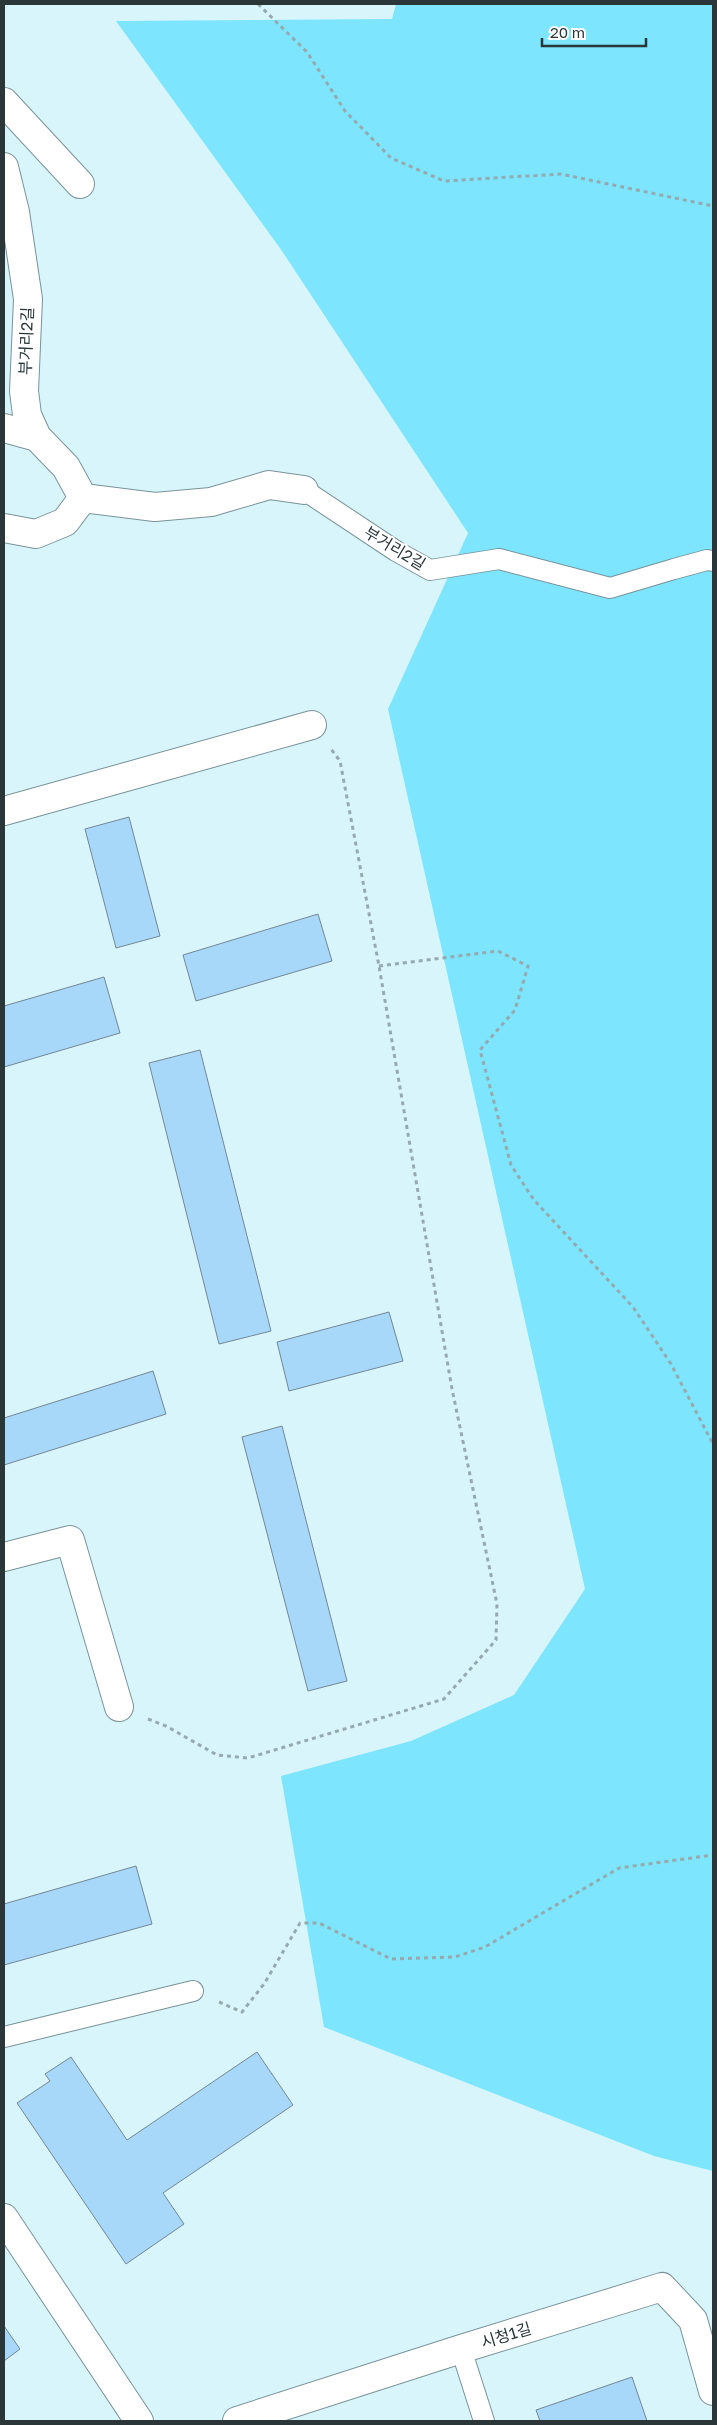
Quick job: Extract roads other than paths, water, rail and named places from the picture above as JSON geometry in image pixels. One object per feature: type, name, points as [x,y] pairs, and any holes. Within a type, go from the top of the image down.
[{"type":"street","points":[[4,102],[80,184]]},
{"type":"street","name":"부거리2길","points":[[4,167],[15,212],[28,299],[24,391],[27,415],[37,438],[66,467],[83,498],[155,508],[211,502],[269,485],[304,490]]},
{"type":"street","points":[[4,428],[37,438]]},
{"type":"street","points":[[4,528],[36,534],[65,522],[83,498]]},
{"type":"street","points":[[4,811],[312,724]]},
{"type":"street","points":[[4,1557],[70,1540],[119,1707]]},
{"type":"street","points":[[4,2218],[140,2421]]},
{"type":"street","name":"시청1길","points":[[237,2421],[662,2287],[693,2320],[713,2391]]},
{"type":"lane","name":"부거리2길","points":[[304,490],[396,551],[430,570],[499,559],[610,588],[690,564],[707,560],[713,562]]},
{"type":"lane","points":[[4,2037],[193,1991]]},
{"type":"lane","points":[[461,2349],[484,2421]]}]
